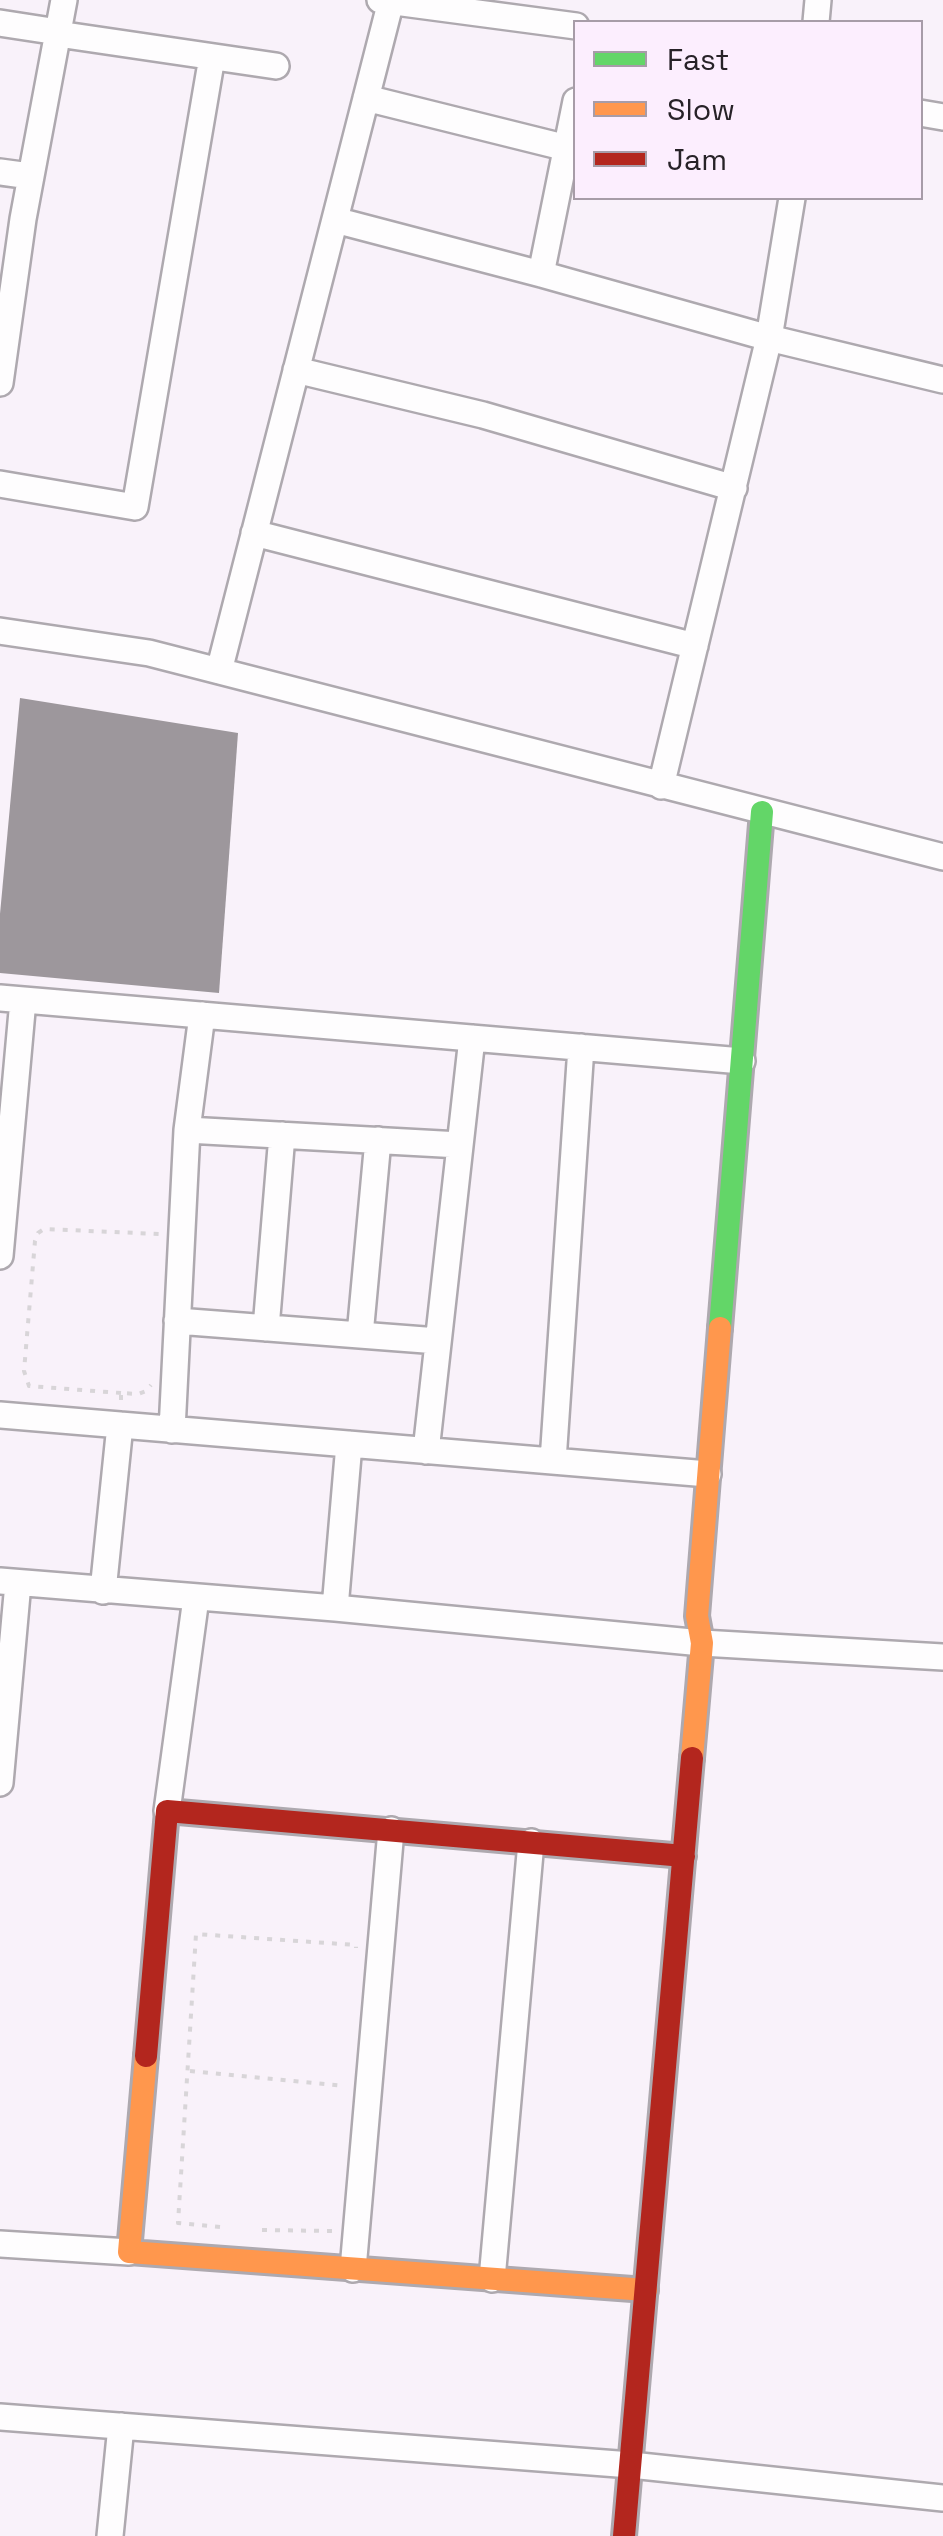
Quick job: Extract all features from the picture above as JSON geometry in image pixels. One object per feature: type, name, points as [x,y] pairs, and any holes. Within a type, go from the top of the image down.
[{"type":"street","points":[[0,383],[30,176],[64,0]]},
{"type":"street","points":[[380,0],[573,26]]},
{"type":"street","points":[[219,671],[391,1]]},
{"type":"street","points":[[0,23],[276,66]]},
{"type":"street","points":[[0,484],[136,507],[212,57]]},
{"type":"street","points":[[366,98],[566,148]]},
{"type":"street","points":[[541,274],[573,115]]},
{"type":"street","points":[[0,172],[30,176]]},
{"type":"street","points":[[661,786],[769,338],[792,200]]},
{"type":"street","points":[[335,220],[769,338],[943,380]]},
{"type":"street","points":[[296,370],[483,415],[734,488]]},
{"type":"street","points":[[254,534],[695,646]]},
{"type":"street","points":[[0,630],[150,653],[943,857]]},
{"type":"street","points":[[624,2536],[702,1644],[696,1616],[762,812]]},
{"type":"street","points":[[0,1256],[12,999],[742,1061]]},
{"type":"street","points":[[172,1430],[188,1130],[202,1016]]},
{"type":"street","points":[[426,1451],[472,1038]]},
{"type":"street","points":[[553,1461],[581,1047]]},
{"type":"street","points":[[188,1130],[460,1145]]},
{"type":"street","points":[[266,1328],[282,1135]]},
{"type":"street","points":[[360,1335],[378,1140]]},
{"type":"street","points":[[177,1322],[438,1341]]},
{"type":"street","points":[[0,1415],[708,1474]]},
{"type":"street","points":[[103,1591],[120,1425]]},
{"type":"street","points":[[336,1608],[349,1444]]},
{"type":"street","points":[[0,1784],[9,1582],[336,1608],[702,1644],[943,1657]]},
{"type":"street","points":[[129,2252],[167,1811],[196,1598]]},
{"type":"street","points":[[167,1811],[684,1856]]},
{"type":"street","points":[[353,2269],[390,1830]]},
{"type":"street","points":[[492,2279],[530,1842]]},
{"type":"street","points":[[0,2244],[646,2290]]},
{"type":"street","points":[[0,2417],[632,2465],[943,2498]]},
{"type":"street","points":[[110,2536],[121,2426]]},
{"type":"path","points":[[151,1385],[138,1394],[29,1386],[24,1370],[38,1233],[44,1229],[160,1234],[166,1239]]},
{"type":"path","points":[[120,1425],[121,1392]]},
{"type":"path","points":[[226,2228],[178,2224],[196,1934],[356,1945],[355,1962]]},
{"type":"path","points":[[188,2071],[344,2086]]},
{"type":"path","points":[[256,2262],[258,2230],[332,2231]]},
{"type":"building","points":[[20,698],[238,733],[219,993],[0,973],[0,914]]},
{"type":"traffic: fast","points":[[720,1328],[762,812]]},
{"type":"traffic: slow","points":[[692,1758],[702,1643],[697,1616],[720,1328]]},
{"type":"traffic: slow","points":[[146,2056],[129,2252],[646,2290]]},
{"type":"traffic: jam","points":[[624,2536],[692,1758]]},
{"type":"traffic: jam","points":[[146,2056],[167,1811],[684,1856]]}]
